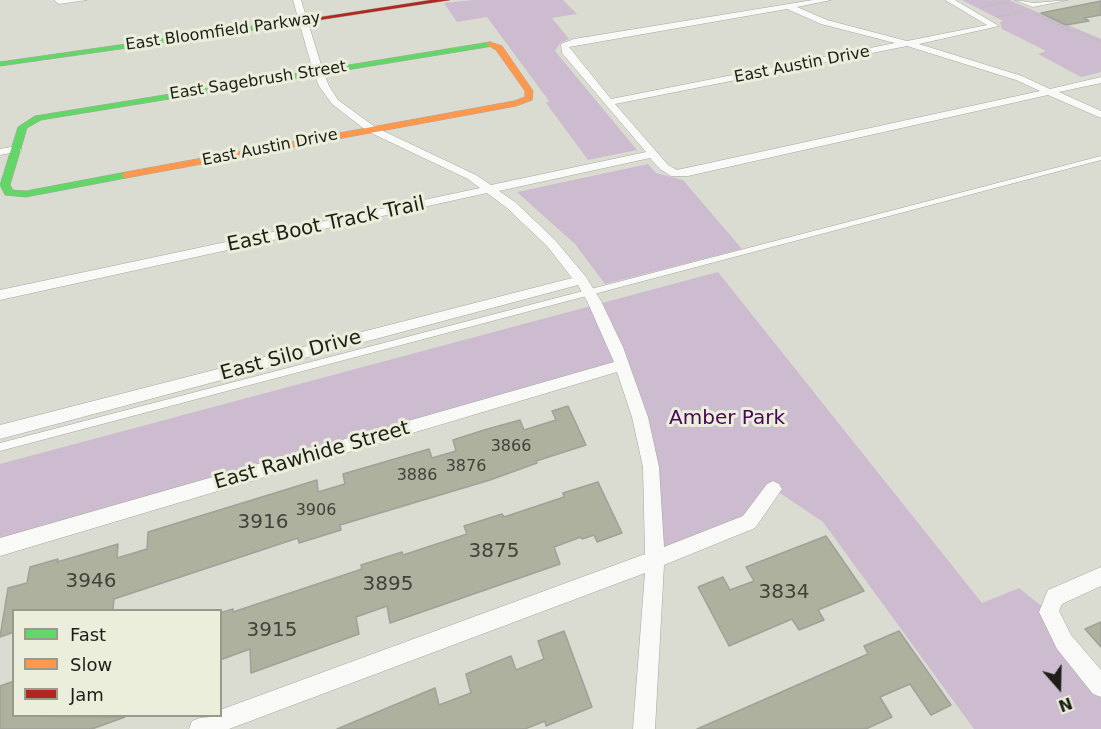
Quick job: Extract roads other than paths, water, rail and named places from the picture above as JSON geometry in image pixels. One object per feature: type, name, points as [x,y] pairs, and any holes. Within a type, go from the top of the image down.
[{"type":"street","points":[[58,1],[83,0]]},
{"type":"street","name":"East Bloomfield Parkway","points":[[0,55],[384,0]]},
{"type":"street","name":"East Bloomfield Parkway","points":[[0,64],[300,11],[446,0]]},
{"type":"street","points":[[776,0],[788,7],[838,26],[908,44],[1019,78],[1101,115]]},
{"type":"street","points":[[827,0],[574,42],[564,46],[565,51],[664,167],[675,174],[688,173],[1101,80]]},
{"type":"street","name":"East Austin Drive","points":[[609,102],[908,44],[995,22],[950,0]]},
{"type":"street","points":[[1019,0],[1033,5],[1065,0]]},
{"type":"street","points":[[300,11],[318,71],[324,86],[335,102],[371,129],[441,160],[491,189],[537,229],[585,286],[623,365],[640,417],[651,467],[655,560],[644,729]]},
{"type":"street","name":"East Sagebrush Street","points":[[17,149],[23,127],[28,122],[50,114],[490,44],[498,48],[529,91],[529,98]]},
{"type":"street","name":"East Austin Drive","points":[[17,149],[5,185],[9,193],[26,194],[529,98]]},
{"type":"street","points":[[0,152],[17,149]]},
{"type":"street","name":"East Boot Track Trail","points":[[0,295],[653,154]]},
{"type":"street","name":"East Silo Drive","points":[[0,432],[585,286]]},
{"type":"street","name":"East Rawhide Street","points":[[0,547],[623,365]]},
{"type":"street","points":[[200,729],[655,560],[749,522],[773,489]]},
{"type":"street","points":[[1101,576],[1055,597],[1049,612],[1064,642],[1101,686]]},
{"type":"lane","points":[[0,447],[585,286],[1101,158]]},
{"type":"park label","name":"Amber Park","points":[[727,419]]}]
